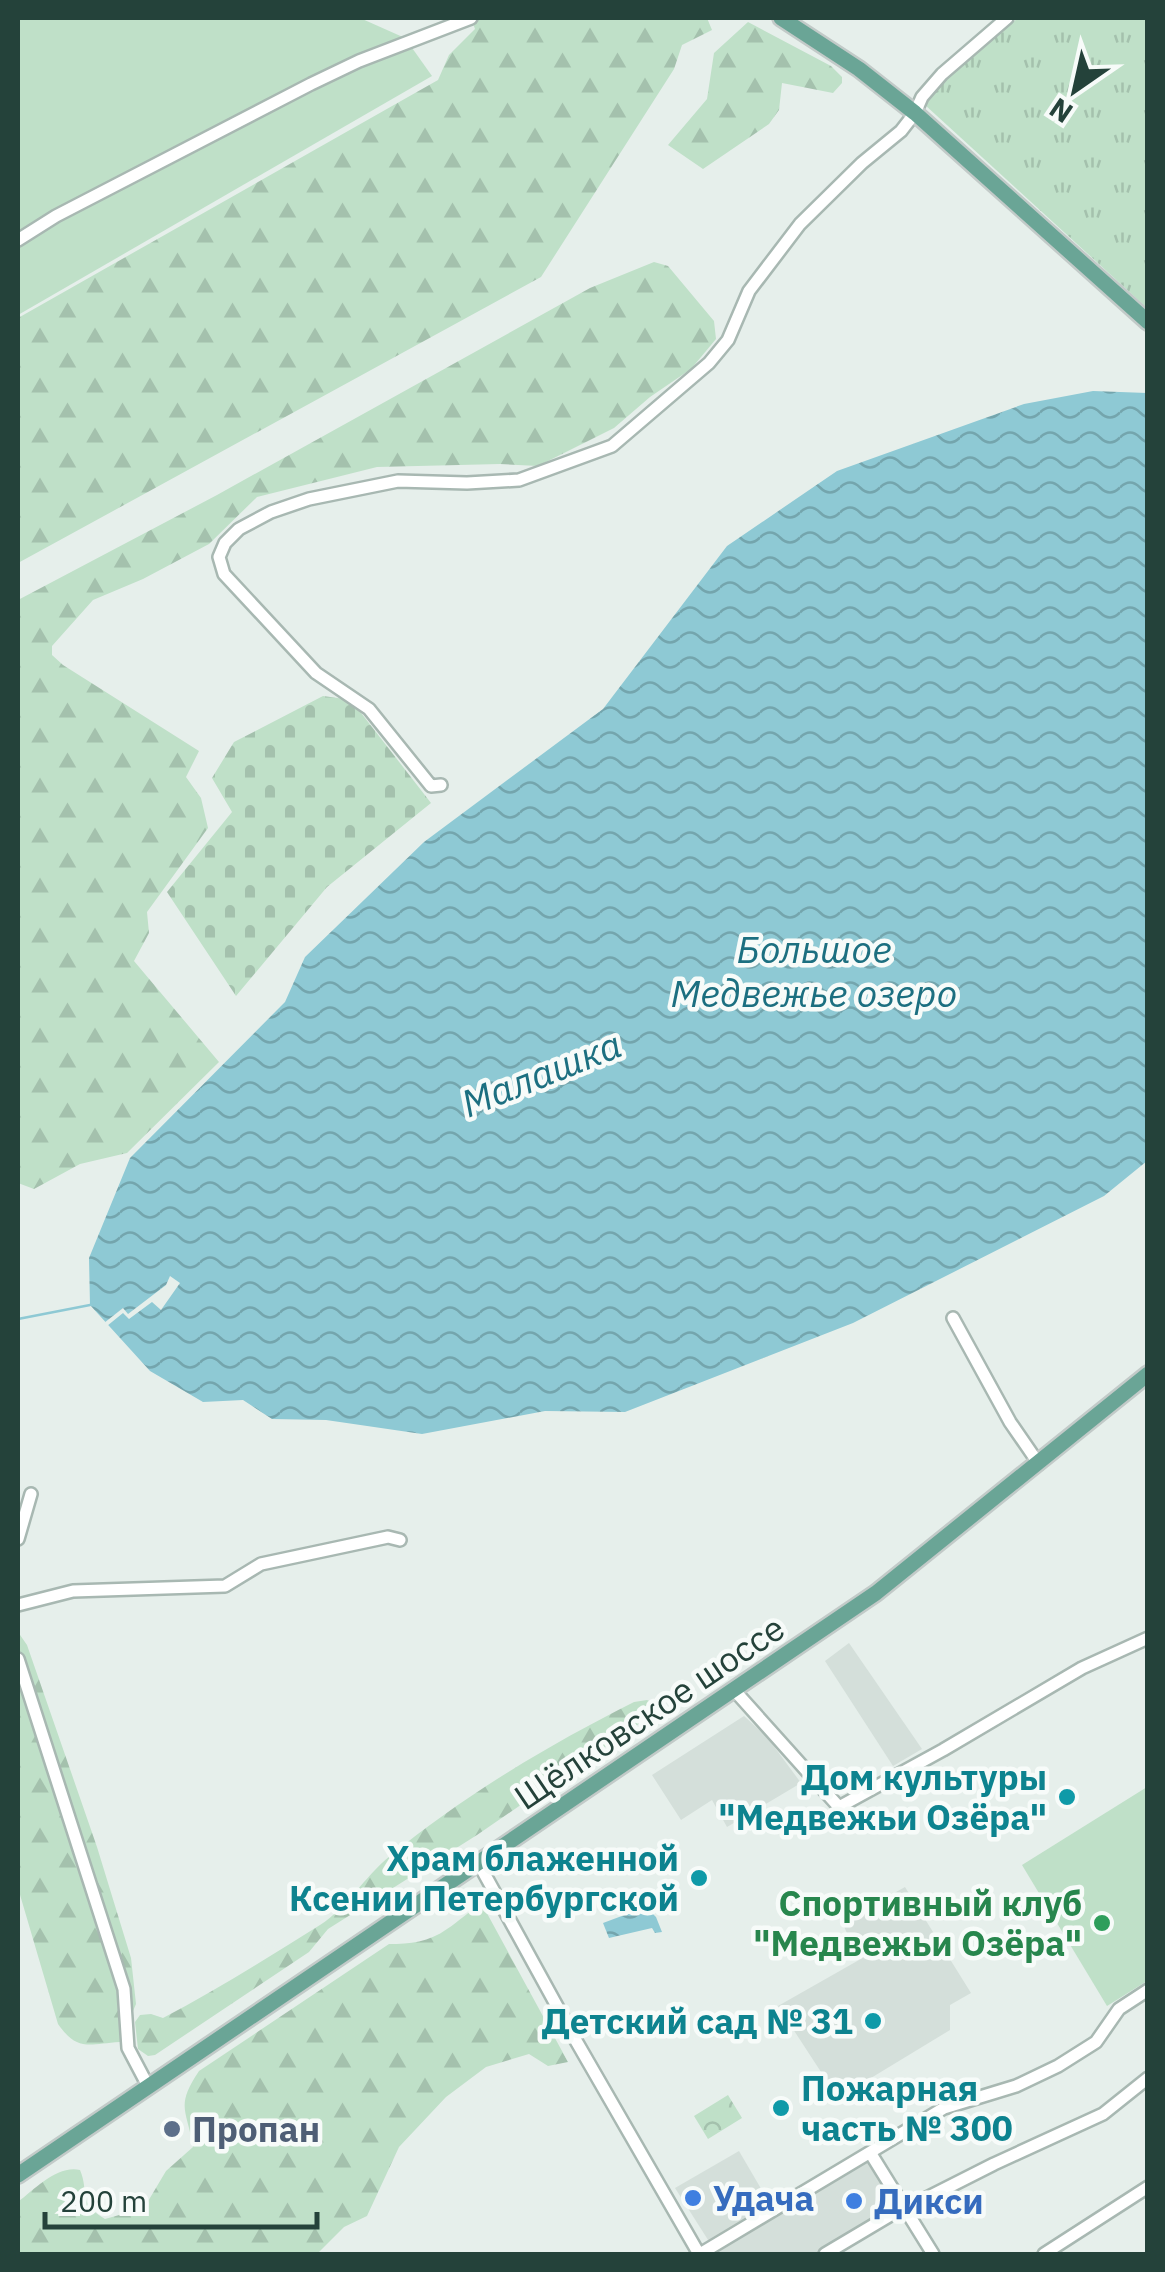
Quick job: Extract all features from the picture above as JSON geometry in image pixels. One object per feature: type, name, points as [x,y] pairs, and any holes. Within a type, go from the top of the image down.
[{"type":"main road","points":[[781,18],[860,69],[915,113],[1148,322]]},
{"type":"main road","name":"Щёлковское шоссе","points":[[18,2175],[876,1593],[1148,1374]]},
{"type":"street","points":[[18,240],[56,216],[311,84],[471,18]]},
{"type":"street","points":[[440,785],[431,786],[369,710],[316,673],[224,574],[219,557],[225,543],[239,529],[272,512],[354,487],[398,481],[519,480],[612,446],[709,363],[728,340],[750,291],[774,256],[862,163],[901,131],[922,96],[942,74],[1007,18]]},
{"type":"street","points":[[953,1318],[1010,1422],[1039,1464]]},
{"type":"street","points":[[18,1539],[31,1494]]},
{"type":"street","points":[[18,1605],[74,1591],[226,1586],[261,1564],[388,1537],[400,1540]]},
{"type":"street","points":[[735,1690],[839,1807],[1082,1668],[1148,1638]]},
{"type":"street","points":[[18,1659],[124,1989],[128,2048],[148,2086]]},
{"type":"street","points":[[479,1864],[700,2254],[944,2108],[1016,2086],[1058,2066],[1096,2042],[1118,2010],[1148,1990]]},
{"type":"street","points":[[825,2254],[904,2207],[910,2208],[1103,2114],[1148,2078]]},
{"type":"street","points":[[871,2154],[934,2254]]},
{"type":"street","points":[[1044,2254],[1148,2187]]},
{"type":"shaded area","points":[[849,1643],[922,1749],[893,1766],[825,1661]]},
{"type":"shaded area","points":[[744,1716],[767,1737],[801,1783],[727,1827],[712,1800],[681,1820],[652,1775]]},
{"type":"shaded area","points":[[905,1887],[971,1993],[950,2005],[950,2030],[838,2098],[778,2006],[859,1960],[842,1922]]},
{"type":"shaded area","points":[[739,2151],[770,2204],[710,2243],[675,2188]]},
{"type":"shaded area","points":[[869,2161],[897,2206],[815,2254],[713,2254]]},
{"type":"green space","points":[[18,18],[360,18],[405,38],[432,76],[18,315]]},
{"type":"green space","points":[[471,18],[707,18],[712,30],[682,45],[674,69],[541,277],[18,563],[18,318],[438,80],[449,55],[475,29]]},
{"type":"green space","points":[[1018,18],[1147,18],[1147,308],[925,105],[942,82]]},
{"type":"green space","points":[[748,22],[831,66],[842,77],[842,83],[833,93],[782,83],[779,110],[769,124],[703,169],[668,145],[707,99],[714,53]]},
{"type":"green space","points":[[654,262],[668,266],[714,321],[716,339],[691,369],[614,428],[538,466],[377,467],[257,497],[209,544],[93,600],[52,646],[52,655],[63,665],[199,751],[186,777],[201,798],[208,828],[147,912],[149,933],[134,961],[219,1062],[127,1153],[80,1164],[34,1189],[18,1183],[18,600],[217,495],[590,288]]},
{"type":"green space","points":[[323,696],[345,699],[358,709],[431,803],[327,887],[236,996],[167,892],[232,812],[212,778],[234,742]]},
{"type":"green space","points":[[18,1632],[27,1645],[131,1958],[136,2004],[120,2042],[78,2043],[58,2024],[18,1888]]},
{"type":"green space","points":[[647,1700],[656,1704],[656,1712],[477,1835],[328,1929],[309,1952],[155,2055],[148,2056],[138,2049],[135,2022],[140,2015],[163,2018],[281,1949],[330,1918],[390,1856],[478,1792],[570,1736],[634,1702]]},
{"type":"green space","name":"Спортивный клуб \"Медвежьи Озёра\"","points":[[1147,1787],[1147,1981],[1107,2006],[1022,1865]]},
{"type":"green space","points":[[483,1906],[568,2062],[548,2066],[529,2054],[486,2067],[446,2097],[399,2147],[367,2216],[344,2227],[317,2254],[18,2254],[18,2202],[39,2185],[63,2171],[80,2170],[87,2202],[105,2219],[144,2208],[166,2171],[193,2147],[185,2101],[199,2071],[389,1944],[433,1937]]},
{"type":"green space","points":[[728,2095],[742,2118],[708,2139],[694,2116]]},
{"type":"water","name":"Большое Медвежье озеро","points":[[1093,391],[1147,393],[1147,1161],[1104,1196],[853,1323],[625,1412],[545,1411],[422,1434],[326,1420],[272,1419],[243,1400],[203,1402],[150,1371],[90,1305],[89,1258],[130,1158],[285,1002],[305,957],[424,842],[603,709],[727,546],[837,471],[1024,404]]},
{"type":"water","points":[[646,1907],[656,1917],[662,1932],[655,1933],[652,1928],[609,1938],[603,1923]]},
{"type":"pier","points":[[170,1276],[180,1283],[161,1310],[152,1302],[129,1319],[123,1313],[107,1326],[109,1333],[96,1320],[104,1323],[123,1308],[128,1314],[166,1285]]},
{"type":"waterway","name":"Малашка","points":[[18,1319],[90,1305]]},
{"type":"place","name":"Дом культуры \"Медвежьи Озёра\"","points":[[1067,1797]]},
{"type":"place","name":"Храм блаженной Ксении Петербургской","points":[[699,1878]]},
{"type":"place","name":"Спортивный клуб \"Медвежьи Озёра\"","points":[[1102,1923]]},
{"type":"place","name":"Детский сад № 31","points":[[873,2021]]},
{"type":"place","name":"Пожарная часть № 300","points":[[781,2108]]},
{"type":"place","name":"Пропан","points":[[172,2129]]},
{"type":"place","name":"Удача","points":[[693,2198]]},
{"type":"place","name":"Дикси","points":[[854,2201]]}]
